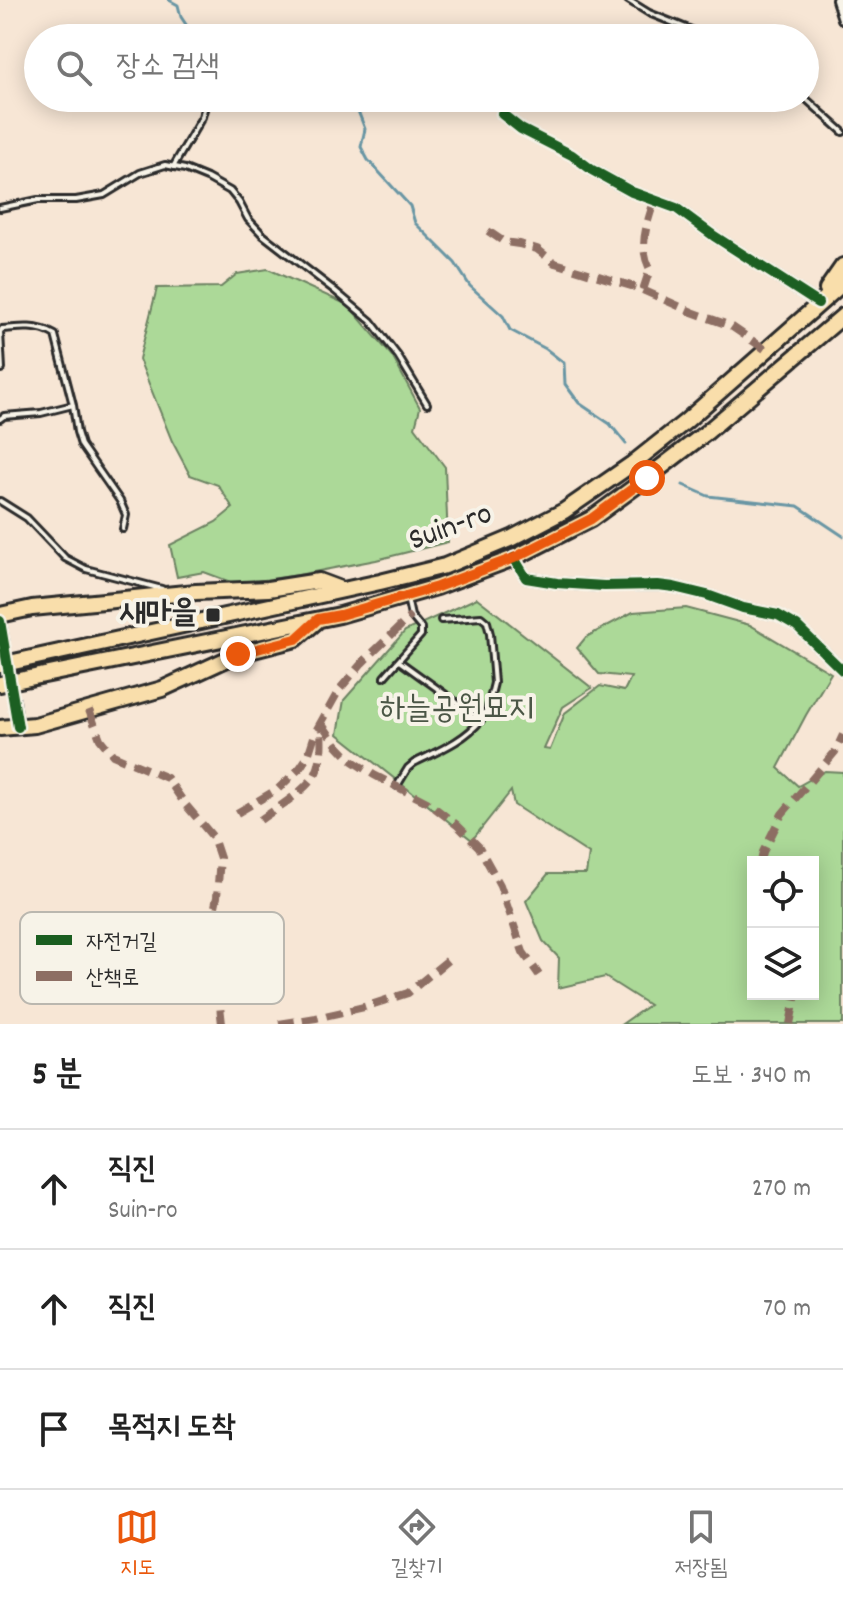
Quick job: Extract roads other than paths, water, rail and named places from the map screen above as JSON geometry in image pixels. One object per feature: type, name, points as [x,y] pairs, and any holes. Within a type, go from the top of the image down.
[{"type":"main road","points":[[818,303],[843,266]]},
{"type":"main road","name":"Suin-ro","points":[[0,665],[445,566],[512,538],[564,511],[632,464],[685,422],[843,283]]},
{"type":"main road","name":"Suin-ro","points":[[0,684],[340,615],[437,587],[514,558],[591,519],[707,432],[841,321]]},
{"type":"main road","points":[[0,618],[32,608],[268,589],[319,581],[343,590]]},
{"type":"main road","points":[[0,728],[35,725],[162,689],[238,654],[296,639],[318,619]]},
{"type":"street","points":[[837,0],[843,19]]},
{"type":"street","points":[[502,114],[521,129],[572,155],[632,192],[676,208],[818,303]]},
{"type":"street","points":[[514,558],[526,578],[604,586],[674,587],[778,615],[797,626],[843,671]]},
{"type":"street","points":[[0,618],[4,644]]},
{"type":"street","points":[[14,700],[18,727]]},
{"type":"lane","points":[[628,0],[676,24]]},
{"type":"lane","points":[[819,111],[843,132]]},
{"type":"lane","points":[[173,167],[203,112]]},
{"type":"lane","points":[[0,208],[38,200],[76,200],[104,195],[140,173],[165,165],[207,178],[230,191],[248,219],[263,235],[371,321],[398,356],[427,404]]},
{"type":"lane","points":[[2,369],[2,329],[24,327],[47,330],[55,335],[81,445],[120,501],[126,515],[123,529]]},
{"type":"lane","points":[[0,419],[73,405]]},
{"type":"lane","points":[[0,501],[27,518],[65,558],[86,569],[162,589],[172,595]]},
{"type":"lane","points":[[384,677],[421,635],[421,628],[411,616],[406,596]]},
{"type":"lane","points":[[397,786],[414,763],[472,732],[488,707],[494,683],[487,622],[481,617],[441,620]]},
{"type":"lane","points":[[399,661],[481,720]]},
{"type":"waterway","points":[[169,0],[178,5],[186,24]]},
{"type":"waterway","points":[[358,112],[365,129],[361,147],[368,160],[410,206],[415,223],[455,263],[470,286],[503,316],[510,330],[546,349],[564,363],[565,384],[579,403],[610,424],[626,444]]},
{"type":"waterway","points":[[683,485],[708,496],[798,506],[843,536]]},
{"type":"tunnel","points":[[4,644],[14,700]]},
{"type":"place","name":"새마을","points":[[213,615]]},
{"type":"park label","name":"하늘공원묘지","points":[[457,711]]}]
